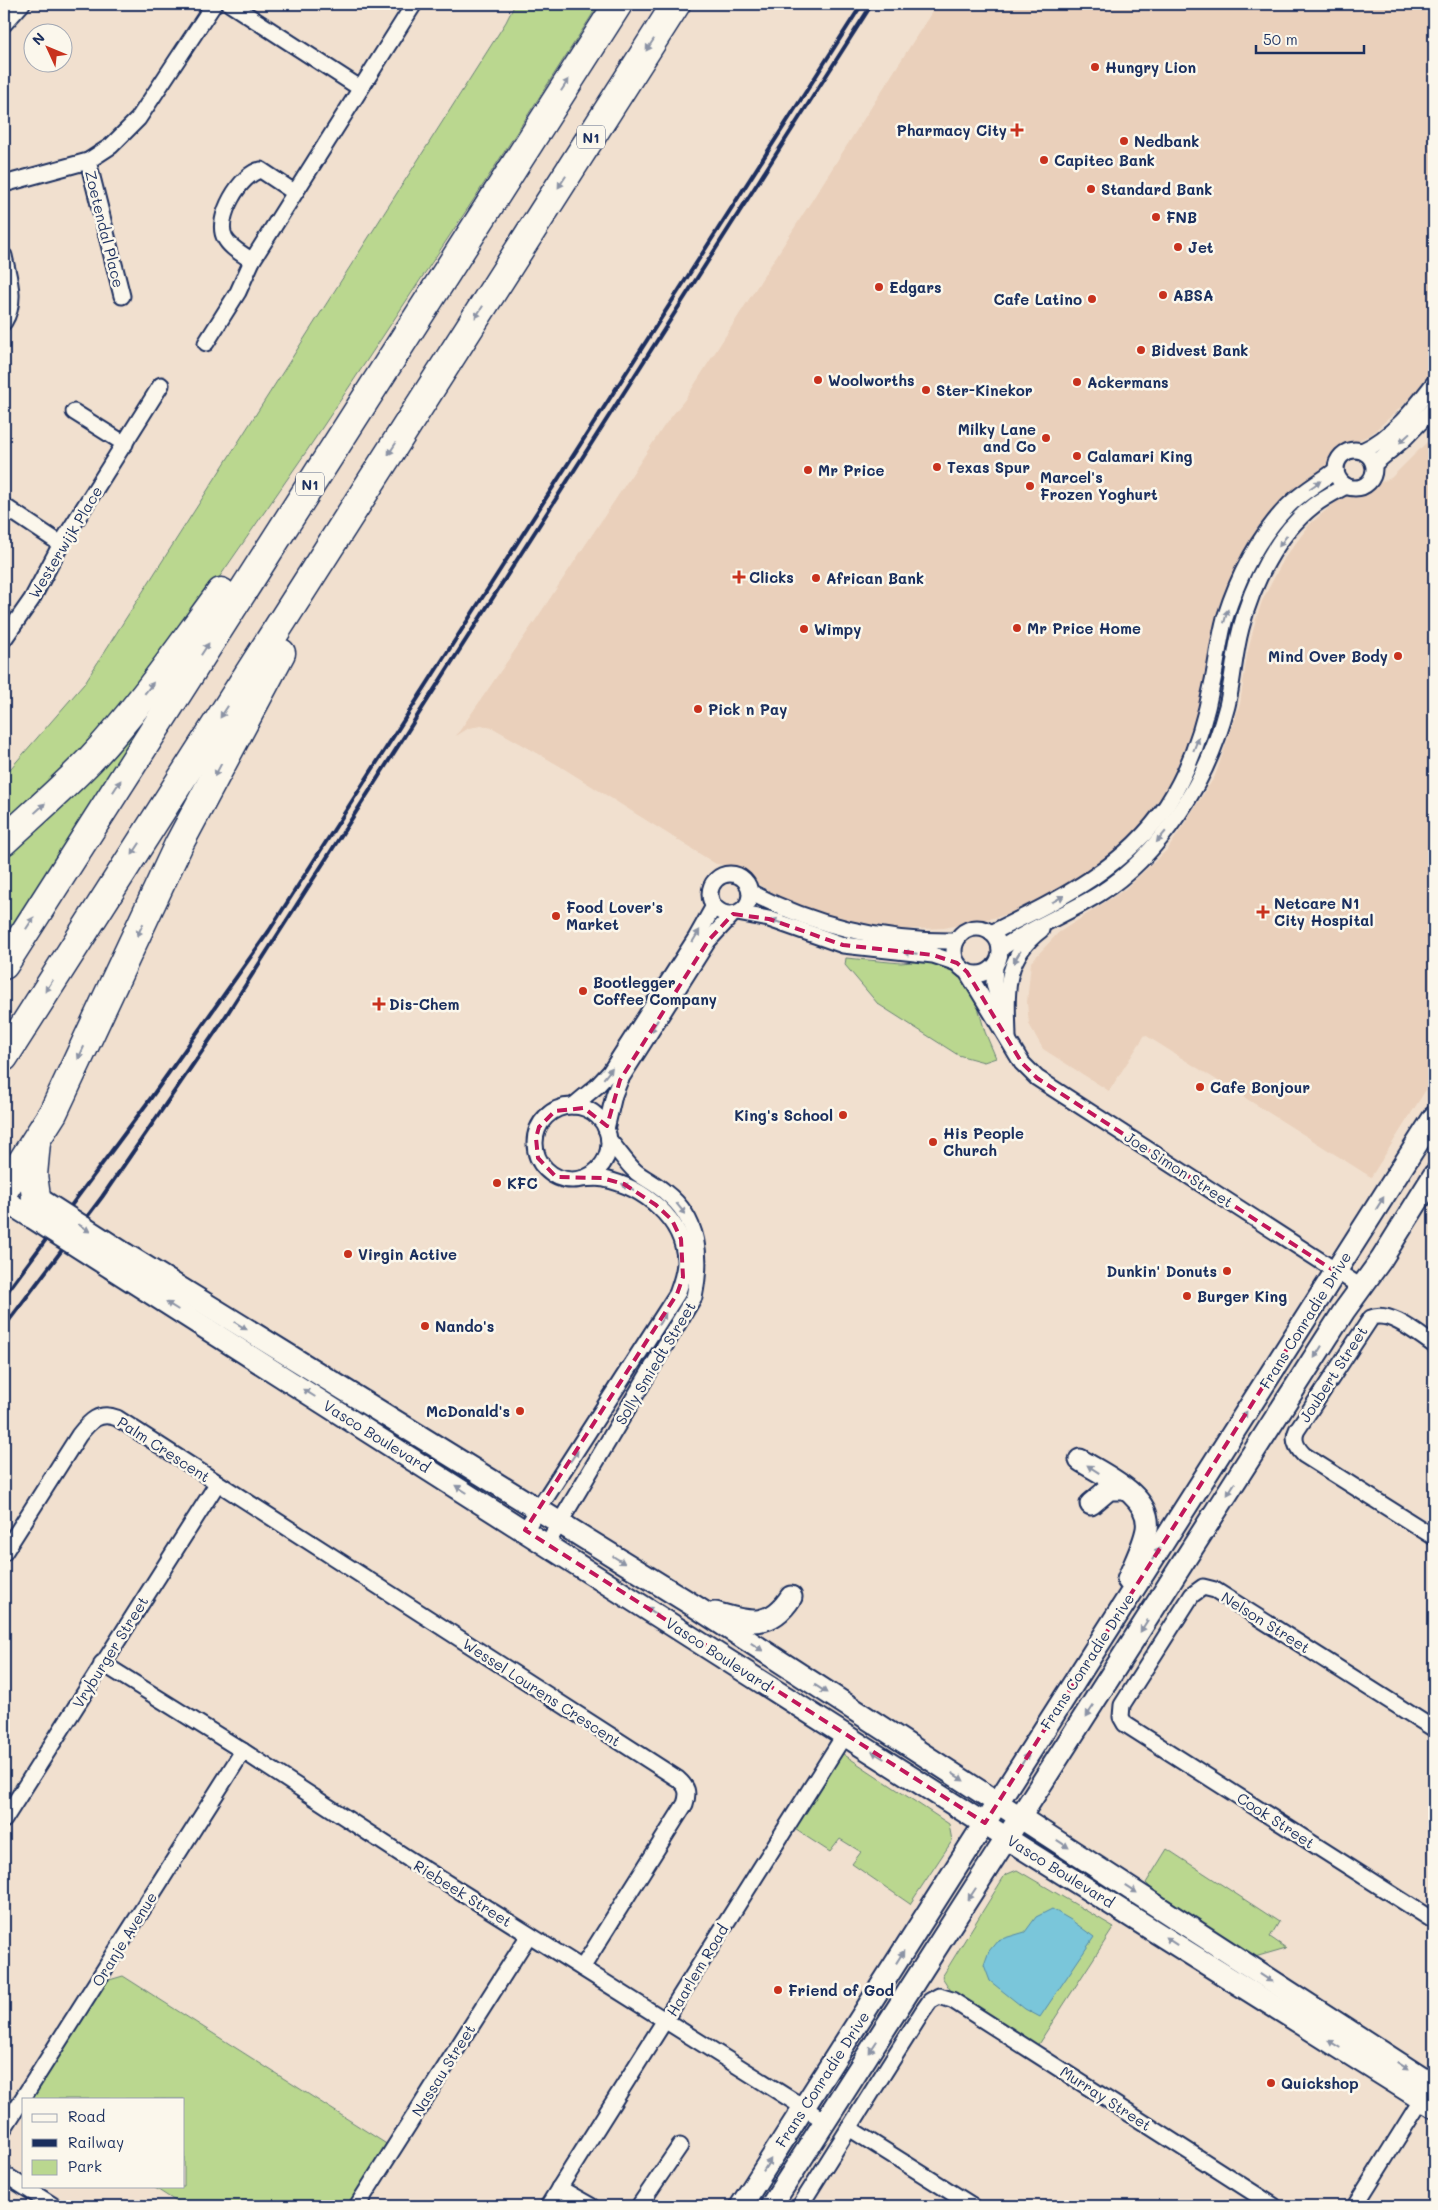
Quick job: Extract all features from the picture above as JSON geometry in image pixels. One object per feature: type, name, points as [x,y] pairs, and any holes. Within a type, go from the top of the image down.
[{"type":"highway","name":"N1","points":[[4,964],[549,109],[618,4]]},
{"type":"highway","name":"N1","points":[[4,1057],[676,4]]},
{"type":"highway","points":[[4,841],[89,760],[115,731],[177,653],[248,554],[549,109]]},
{"type":"highway","points":[[5,1186],[36,1142],[53,1113],[179,844],[302,614],[353,509]]},
{"type":"highway","points":[[36,1142],[33,1175],[38,1206]]},
{"type":"main road","name":"Frans Conradie Drive","points":[[741,2206],[1434,1117]]},
{"type":"main road","name":"Frans Conradie Drive","points":[[771,2206],[1434,1175]]},
{"type":"main road","name":"Vasco Boulevard","points":[[5,1186],[38,1206],[119,1262],[525,1530],[1007,1838],[1431,2092]]},
{"type":"main road","name":"Vasco Boulevard","points":[[119,1262],[538,1510],[696,1608],[1021,1817],[1431,2092]]},
{"type":"main road","points":[[1080,1460],[1125,1489],[1141,1502],[1146,1518],[1147,1530],[1110,1625]]},
{"type":"main road","points":[[1091,1504],[1109,1489],[1125,1489]]},
{"type":"main road","points":[[696,1608],[744,1621],[757,1622],[776,1614],[791,1597]]},
{"type":"street","points":[[4,24],[22,4]]},
{"type":"street","points":[[4,184],[88,161],[111,146],[138,119],[214,4]]},
{"type":"street","points":[[230,4],[360,88]]},
{"type":"street","points":[[206,343],[238,292],[252,260],[414,4]]},
{"type":"street","name":"Zoetendal Place","points":[[88,161],[122,296]]},
{"type":"street","points":[[252,260],[229,244],[224,238],[222,229],[225,209],[249,175],[255,171],[261,170],[294,192]]},
{"type":"street","points":[[4,256],[12,290],[12,302],[4,322]]},
{"type":"street","points":[[1362,451],[1386,435],[1434,383]]},
{"type":"street","name":"Westerwijk Place","points":[[4,639],[32,599],[61,544],[161,385]]},
{"type":"street","points":[[1374,464],[1404,440],[1434,408]]},
{"type":"street","points":[[74,412],[125,444]]},
{"type":"street","points":[[991,933],[1057,900],[1101,872],[1140,839],[1166,806],[1192,755],[1204,721],[1225,619],[1236,585],[1251,555],[1267,530],[1288,506],[1336,470],[1340,458],[1346,453],[1353,450],[1362,451],[1370,456],[1374,464],[1372,479],[1366,485],[1359,488],[1346,486],[1307,511],[1284,538],[1261,574],[1250,599],[1241,629],[1227,706],[1215,745],[1200,780],[1162,836],[1130,869],[1107,889],[1065,913],[1034,927],[1000,949]]},
{"type":"street","points":[[1336,470],[1346,486]]},
{"type":"street","points":[[4,506],[61,544]]},
{"type":"street","points":[[714,906],[696,938],[610,1072],[597,1086],[573,1106],[555,1111],[539,1127],[536,1138],[536,1150],[543,1166],[549,1172],[565,1180],[581,1179],[590,1175],[602,1164],[608,1150],[607,1134],[614,1095],[620,1080],[708,941],[735,914],[747,904],[750,892],[748,884],[737,875],[724,874],[718,877],[710,887],[710,901],[722,913],[735,914],[769,919],[843,945],[932,955],[962,968],[982,974],[994,966],[999,958],[1000,949],[997,940],[991,933],[980,928],[972,929],[964,932],[956,941],[954,952],[962,968]]},
{"type":"street","points":[[750,892],[776,905],[848,930],[898,939],[956,941]]},
{"type":"street","points":[[1008,1039],[1007,989],[1012,966],[1018,954],[1032,937],[1065,913]]},
{"type":"street","name":"Joe Simon Street","points":[[994,966],[997,999],[1008,1039]]},
{"type":"street","name":"Joe Simon Street","points":[[962,968],[1022,1063],[1037,1078],[1361,1287]]},
{"type":"street","points":[[573,1106],[593,1113],[607,1134]]},
{"type":"street","name":"Solly Smiedt Street","points":[[547,1544],[694,1297],[699,1276],[699,1251],[693,1228],[685,1214],[666,1192],[635,1171],[607,1134]]},
{"type":"street","name":"Solly Smiedt Street","points":[[525,1530],[677,1294],[683,1277],[685,1260],[681,1240],[672,1220],[667,1215],[656,1205],[624,1184],[602,1178],[581,1179]]},
{"type":"street","name":"Joubert Street","points":[[1434,1345],[1388,1316],[1377,1315],[1371,1318],[1297,1430],[1294,1438],[1295,1443],[1304,1455],[1434,1537]]},
{"type":"street","name":"Palm Crescent","points":[[4,1553],[79,1434],[88,1423],[98,1416],[109,1414],[118,1418],[218,1484]]},
{"type":"street","name":"Vryburger Street","points":[[4,1820],[102,1663],[218,1484]]},
{"type":"street","name":"Wessel Lourens Crescent","points":[[218,1484],[684,1785],[688,1796],[685,1804],[582,1968]]},
{"type":"street","name":"Nelson Street","points":[[1121,1717],[1122,1705],[1192,1595],[1203,1587],[1215,1590],[1434,1729]]},
{"type":"street","name":"Riebeek Street","points":[[102,1663],[825,2121]]},
{"type":"street","name":"Cook Street","points":[[1121,1717],[1125,1724],[1434,1921]]},
{"type":"street","name":"Haarlem Road","points":[[548,2206],[845,1734]]},
{"type":"street","name":"Oranje Avenue","points":[[23,2098],[243,1751]]},
{"type":"street","name":"Nassau Street","points":[[357,2206],[530,1935]]},
{"type":"street","name":"Murray Street","points":[[849,2128],[930,2001],[935,1997],[944,1997],[952,2000],[1274,2206]]},
{"type":"street","points":[[1355,2206],[1431,2092]]},
{"type":"street","name":"Oranje Avenue","points":[[4,2128],[22,2100]]},
{"type":"street","points":[[800,2206],[849,2128],[973,2206]]},
{"type":"street","points":[[639,2206],[680,2146]]},
{"type":"street","points":[[4,2174],[22,2186]]},
{"type":"street","points":[[26,2188],[54,2206]]},
{"type":"street","points":[[559,2188],[590,2206]]},
{"type":"highlighted area","points":[[733,914],[769,919],[843,945],[933,955],[957,963],[967,972],[1022,1063],[1037,1078],[1336,1272],[985,1823],[525,1530],[677,1294],[683,1277],[681,1239],[672,1220],[656,1205],[624,1184],[602,1178],[556,1177],[538,1158],[536,1138],[539,1127],[555,1111],[584,1108],[607,1126],[620,1080],[708,941]]},
{"type":"shaded area","points":[[937,4],[1419,4],[1434,23],[1434,368],[1414,394],[1397,411],[1370,435],[1361,439],[1304,482],[1283,502],[1262,529],[1183,761],[1174,779],[1140,826],[1088,873],[1033,905],[998,917],[944,928],[895,930],[844,922],[789,902],[724,865],[716,864],[558,765],[493,728],[481,726],[469,728],[456,736],[537,618],[664,426],[686,398]]},
{"type":"shaded area","name":"Netcare N1 City Hospital","points":[[1434,435],[1434,1077],[1371,1177],[1145,1035],[1109,1091],[1043,1049],[1029,1024],[1027,1003],[1031,962],[1058,933],[1124,890],[1168,849],[1215,776],[1240,704],[1247,655],[1256,619],[1262,601],[1284,559],[1310,524],[1338,500],[1391,478]]},
{"type":"green space","points":[[515,4],[599,4],[474,199],[306,452],[180,634],[126,703],[4,830],[4,776],[84,684],[506,22]]},
{"type":"green space","points":[[195,640],[4,939],[4,852]]},
{"type":"green space","points":[[846,958],[901,963],[924,961],[942,966],[953,972],[963,980],[976,1000],[985,1032],[996,1058],[984,1062],[958,1055],[878,1004],[845,965]]},
{"type":"green space","points":[[840,1752],[949,1824],[952,1841],[910,1904],[852,1864],[861,1852],[840,1839],[830,1852],[790,1826]]},
{"type":"green space","points":[[1167,1849],[1279,1922],[1270,1937],[1286,1948],[1255,1957],[1151,1888],[1146,1883]]},
{"type":"green space","points":[[1017,1870],[1114,1927],[1037,2046],[953,1994],[942,1977],[1005,1875]]},
{"type":"green space","points":[[123,1976],[388,2145],[349,2206],[183,2206],[155,2188],[185,2188],[185,2098],[33,2098],[106,1981]]},
{"type":"water","points":[[1052,1909],[1094,1937],[1040,2017],[1025,2009],[990,1981],[984,1965],[989,1951],[998,1940],[1025,1932],[1036,1917]]},
{"type":"railway","points":[[4,1296],[148,1102],[269,931],[862,4]]},
{"type":"railway","points":[[4,1327],[102,1197],[220,1025],[872,4]]},
{"type":"place","name":"Hungry Lion","points":[[1095,67]]},
{"type":"place","name":"Pharmacy City","points":[[1017,130]]},
{"type":"place","name":"Nedbank","points":[[1124,141]]},
{"type":"place","name":"Capitec Bank","points":[[1044,160]]},
{"type":"place","name":"Standard Bank","points":[[1091,189]]},
{"type":"place","name":"FNB","points":[[1156,217]]},
{"type":"place","name":"Jet","points":[[1178,247]]},
{"type":"place","name":"Edgars","points":[[879,287]]},
{"type":"place","name":"ABSA","points":[[1163,295]]},
{"type":"place","name":"Cafe Latino","points":[[1092,299]]},
{"type":"place","name":"Bidvest Bank","points":[[1141,350]]},
{"type":"place","name":"Woolworths","points":[[818,380]]},
{"type":"place","name":"Ackermans","points":[[1077,382]]},
{"type":"place","name":"Ster-Kinekor","points":[[926,390]]},
{"type":"place","name":"Milky Lane and Co","points":[[1046,438]]},
{"type":"place","name":"Calamari King","points":[[1077,456]]},
{"type":"place","name":"Texas Spur","points":[[937,467]]},
{"type":"place","name":"Mr Price","points":[[808,470]]},
{"type":"place","name":"Marcel's Frozen Yoghurt","points":[[1030,486]]},
{"type":"place","name":"Clicks","points":[[739,577]]},
{"type":"place","name":"African Bank","points":[[816,578]]},
{"type":"place","name":"Mr Price Home","points":[[1017,628]]},
{"type":"place","name":"Wimpy","points":[[804,629]]},
{"type":"place","name":"Mind Over Body","points":[[1398,656]]},
{"type":"place","name":"Pick n Pay","points":[[698,709]]},
{"type":"place","name":"Netcare N1 City Hospital","points":[[1263,912]]},
{"type":"place","name":"Food Lover's Market","points":[[556,916]]},
{"type":"place","name":"Bootlegger Coffee Company","points":[[583,991]]},
{"type":"place","name":"Dis-Chem","points":[[379,1004]]},
{"type":"place","name":"Cafe Bonjour","points":[[1200,1087]]},
{"type":"place","name":"King's School","points":[[843,1115]]},
{"type":"place","name":"His People Church","points":[[933,1142]]},
{"type":"place","name":"KFC","points":[[497,1183]]},
{"type":"place","name":"Virgin Active","points":[[348,1254]]},
{"type":"place","name":"Dunkin' Donuts","points":[[1227,1271]]},
{"type":"place","name":"Burger King","points":[[1187,1296]]},
{"type":"place","name":"Nando's","points":[[425,1326]]},
{"type":"place","name":"McDonald's","points":[[520,1411]]},
{"type":"place","name":"Friend of God","points":[[778,1990]]},
{"type":"place","name":"Quickshop","points":[[1271,2083]]}]
